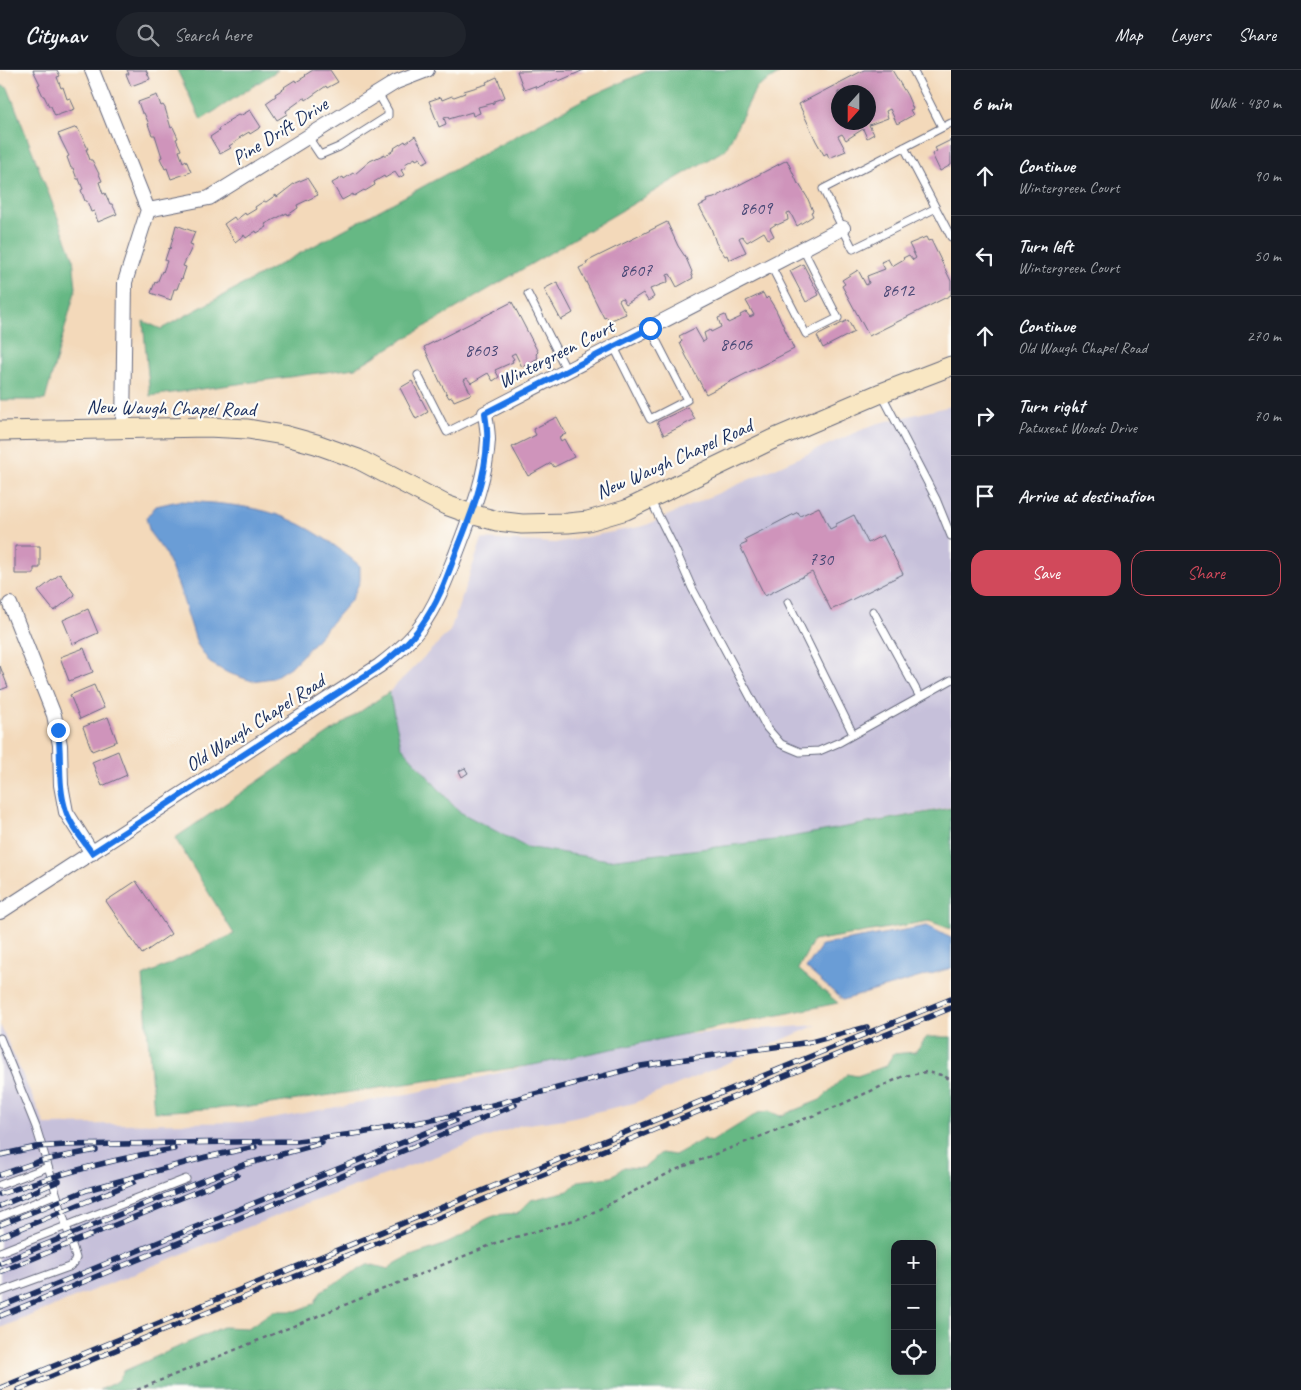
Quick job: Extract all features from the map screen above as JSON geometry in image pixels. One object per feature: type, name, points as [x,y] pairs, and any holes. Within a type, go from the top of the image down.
[{"type":"street","points":[[92,70],[148,210],[125,282],[123,429]]},
{"type":"street","name":"Pine Drift Drive","points":[[148,210],[209,198],[396,82],[427,70]]},
{"type":"street","name":"Wintergreen Court","points":[[471,514],[485,462],[488,438],[485,413],[843,228]]},
{"type":"street","name":"New Waugh Chapel Road","points":[[0,431],[248,429],[316,444],[358,459],[446,505],[471,514],[497,521],[522,524],[568,523],[607,516],[650,499],[771,440],[881,393],[951,366]]},
{"type":"street","name":"Old Waugh Chapel Road","points":[[0,912],[380,666],[402,648],[436,604],[471,514]]},
{"type":"street","points":[[10,604],[54,715],[60,745],[61,785],[66,812],[92,853]]},
{"type":"lane","points":[[913,70],[942,127]]},
{"type":"lane","points":[[308,137],[320,155],[339,147],[388,116],[388,110],[378,93]]},
{"type":"lane","points":[[936,208],[853,249],[823,189],[951,123]]},
{"type":"lane","points":[[904,147],[951,237]]},
{"type":"lane","points":[[771,266],[806,334],[838,318],[803,249]]},
{"type":"lane","points":[[528,294],[567,371]]},
{"type":"lane","points":[[614,347],[650,419],[687,400],[650,328]]},
{"type":"lane","points":[[418,375],[447,432],[485,413]]},
{"type":"lane","points":[[881,393],[931,491],[951,536]]},
{"type":"lane","points":[[650,499],[692,588],[767,728],[781,744],[800,752],[819,750],[853,734],[951,680]]},
{"type":"lane","points":[[788,602],[853,734]]},
{"type":"lane","points":[[873,612],[920,697]]},
{"type":"lane","points":[[0,1038],[36,1127],[76,1258],[69,1267],[0,1292]]},
{"type":"lane","points":[[0,1185],[48,1167]]},
{"type":"lane","points":[[0,1252],[186,1180]]},
{"type":"lane","points":[[0,1217],[56,1194]]},
{"type":"path","points":[[137,1390],[496,1244],[584,1216],[675,1170],[840,1105],[904,1076],[926,1072],[942,1075],[951,1080]]},
{"type":"shaded area","points":[[951,406],[951,807],[774,840],[609,860],[526,847],[458,811],[401,746],[389,692],[450,631],[482,539],[555,543],[644,526],[875,424]]},
{"type":"shaded area","points":[[0,1025],[45,1125],[255,1122],[418,1092],[533,1065],[678,1035],[817,1025],[634,1103],[565,1119],[521,1125],[298,1207],[0,1328]]},
{"type":"green space","points":[[177,70],[278,70],[201,120]]},
{"type":"green space","points":[[649,70],[785,70],[756,88],[726,149],[355,368],[150,396],[143,321],[161,329],[584,99]]},
{"type":"green space","points":[[0,85],[8,88],[73,257],[76,288],[45,400],[0,400]]},
{"type":"green space","points":[[389,692],[401,746],[458,811],[526,847],[609,860],[774,840],[951,808],[951,929],[929,921],[813,941],[798,969],[838,1003],[533,1065],[257,1106],[154,1112],[143,976],[234,934],[175,838]]},
{"type":"green space","points":[[927,1037],[951,1037],[951,1390],[99,1390],[118,1381],[124,1371],[223,1327],[248,1328],[273,1311],[296,1311],[314,1304],[321,1291],[369,1264],[388,1269],[402,1260],[458,1238],[487,1219],[505,1214],[517,1214],[531,1200],[568,1191],[578,1181],[611,1177],[624,1167],[644,1168],[661,1153],[675,1155],[704,1139],[711,1142],[758,1113],[769,1111],[780,1116],[820,1100],[847,1074],[857,1076],[886,1066],[893,1054],[915,1052]]},
{"type":"water","points":[[178,501],[242,506],[278,515],[300,524],[321,536],[360,566],[360,581],[352,599],[293,665],[273,678],[252,681],[228,673],[210,663],[197,644],[179,587],[165,553],[150,533],[146,518],[156,506]]},
{"type":"water","points":[[927,926],[951,938],[951,968],[843,1000],[806,968],[822,945]]},
{"type":"building","points":[[33,70],[57,70],[60,76],[57,77],[61,88],[63,87],[67,99],[70,98],[75,109],[55,116],[51,106],[49,106],[43,96],[38,85],[40,84]]},
{"type":"building","points":[[127,70],[146,70],[150,79],[131,86],[126,74],[129,74]]},
{"type":"building","points":[[313,70],[330,70],[338,82],[327,88],[326,86],[306,100],[304,98],[286,111],[287,114],[277,120],[266,103],[284,87],[295,80],[296,82]]},
{"type":"building","points":[[584,70],[559,81],[558,79],[536,88],[535,86],[524,90],[517,71]]},
{"type":"building","points":[[864,70],[892,70],[907,95],[913,109],[910,110],[913,115],[897,124],[890,109],[886,111],[888,118],[876,122],[876,85],[835,85]]},
{"type":"building","points":[[497,77],[505,97],[494,101],[494,103],[478,107],[480,113],[473,116],[472,112],[449,119],[448,117],[444,118],[446,124],[439,127],[429,101],[441,97],[442,100],[454,97],[465,93],[464,91],[487,84],[486,82]]},
{"type":"building","points":[[831,87],[831,130],[861,130],[846,140],[842,134],[838,136],[846,151],[829,158],[827,153],[824,155],[799,104]]},
{"type":"building","points":[[157,95],[161,106],[163,105],[165,108],[171,128],[173,127],[178,138],[176,139],[181,150],[179,151],[183,162],[186,160],[191,172],[171,179],[167,168],[165,169],[160,158],[162,157],[155,135],[152,135],[149,124],[138,102]]},
{"type":"building","points":[[250,110],[261,127],[239,138],[229,146],[231,148],[220,154],[210,137],[228,121]]},
{"type":"building","points":[[77,127],[88,149],[86,149],[90,160],[92,160],[102,181],[99,182],[103,194],[105,193],[117,214],[98,222],[94,211],[91,212],[87,201],[85,201],[79,179],[77,179],[73,168],[71,168],[67,157],[69,156],[58,134]]},
{"type":"building","points":[[863,130],[872,130],[874,134],[867,138]]},
{"type":"building","points":[[415,136],[429,160],[423,163],[420,158],[416,160],[415,158],[405,164],[406,167],[401,170],[404,175],[399,178],[395,172],[385,178],[384,176],[365,191],[354,196],[353,194],[342,200],[332,183],[343,177],[344,179],[353,173],[355,174],[370,161],[385,154],[385,156],[394,148],[405,141],[406,143]]},
{"type":"building","points":[[951,140],[951,165],[940,171],[932,154],[937,151],[935,148]]},
{"type":"building","points":[[787,160],[798,184],[807,197],[813,211],[811,212],[813,216],[797,226],[790,212],[787,213],[788,220],[770,228],[774,236],[768,239],[764,232],[747,242],[742,236],[739,238],[746,252],[729,260],[716,243],[711,228],[699,206],[707,202],[706,200],[714,198]]},
{"type":"building","points":[[307,178],[318,195],[297,205],[298,208],[288,215],[287,213],[265,224],[267,227],[257,233],[256,231],[246,238],[244,235],[235,242],[224,224],[234,217],[236,220],[245,213],[246,215],[264,201],[266,202],[276,195],[277,197],[295,183]]},
{"type":"building","points":[[667,222],[686,258],[693,278],[677,287],[670,274],[667,275],[668,282],[650,289],[654,297],[648,301],[643,293],[626,304],[622,298],[619,300],[626,314],[609,321],[607,317],[604,318],[579,268],[587,264],[586,262]]},
{"type":"building","points":[[176,225],[195,232],[190,244],[193,245],[183,266],[186,267],[182,279],[177,289],[174,289],[171,300],[151,293],[155,282],[157,283],[163,272]]},
{"type":"building","points":[[926,237],[928,241],[931,240],[951,281],[951,295],[869,336],[842,286],[845,284],[842,280],[858,270],[866,285],[869,283],[867,276],[885,269],[881,262],[888,259],[892,266],[909,255],[913,260],[916,258],[909,244]]},
{"type":"building","points":[[803,264],[819,295],[806,302],[790,271]]},
{"type":"building","points":[[557,282],[573,313],[561,320],[544,289]]},
{"type":"building","points":[[763,293],[766,299],[768,297],[776,310],[794,349],[706,394],[686,356],[679,336],[695,328],[703,342],[706,340],[704,333],[721,327],[718,318],[725,315],[728,323],[741,317],[740,315],[746,312],[750,317],[754,315],[746,301]]},
{"type":"building","points":[[512,302],[538,352],[536,354],[538,358],[522,367],[515,353],[511,355],[514,359],[512,360],[513,362],[495,370],[499,377],[493,381],[488,373],[471,383],[467,378],[464,380],[471,394],[454,401],[452,397],[449,398],[424,347]]},
{"type":"building","points":[[848,320],[854,332],[823,348],[817,336]]},
{"type":"building","points":[[412,381],[428,412],[416,419],[400,388]]},
{"type":"building","points":[[688,407],[695,419],[664,435],[657,422]]},
{"type":"building","points":[[557,417],[566,434],[559,437],[561,441],[564,439],[574,457],[554,467],[551,463],[528,476],[512,447],[536,435],[533,429]]},
{"type":"building","points":[[819,507],[830,529],[854,515],[868,543],[883,535],[903,574],[831,610],[812,572],[765,596],[740,546],[747,543],[745,539],[798,512],[800,516]]},
{"type":"building","points":[[15,546],[40,546],[40,568],[34,568],[34,574],[15,574]]},
{"type":"building","points":[[60,574],[75,595],[54,611],[38,591]]},
{"type":"building","points":[[88,609],[98,633],[73,644],[63,620]]},
{"type":"building","points":[[84,648],[93,672],[69,681],[60,657]]},
{"type":"building","points":[[0,666],[8,687],[0,690]]},
{"type":"building","points":[[94,685],[104,708],[80,719],[70,695]]},
{"type":"building","points":[[108,717],[117,741],[92,751],[83,727]]},
{"type":"building","points":[[118,751],[127,775],[102,786],[92,762]]},
{"type":"building","points":[[465,768],[468,773],[462,777],[459,771]]},
{"type":"building","points":[[136,881],[171,934],[142,954],[106,901]]},
{"type":"railway","points":[[0,1388],[951,999]]},
{"type":"railway","points":[[18,1390],[951,1008]]},
{"type":"railway","points":[[0,1155],[36,1147],[65,1145],[297,1141],[361,1133],[443,1118],[641,1066],[811,1042],[867,1027]]},
{"type":"railway","points":[[0,1316],[515,1105]]},
{"type":"railway","points":[[0,1307],[455,1121]]},
{"type":"railway","points":[[0,1263],[243,1165],[322,1143]]},
{"type":"railway","points":[[0,1225],[87,1190],[206,1157],[255,1147]]},
{"type":"railway","points":[[0,1194],[86,1168],[174,1149]]},
{"type":"railway","points":[[0,1175],[40,1161],[96,1150]]},
{"type":"railway","points":[[0,1272],[237,1175]]},
{"type":"railway","points":[[0,1206],[59,1181]]},
{"type":"railway","points":[[0,1237],[134,1182]]},
{"type":"route","points":[[58,730],[61,785],[66,812],[92,853],[380,666],[402,648],[436,604],[479,490],[488,438],[485,413],[650,328]]}]
